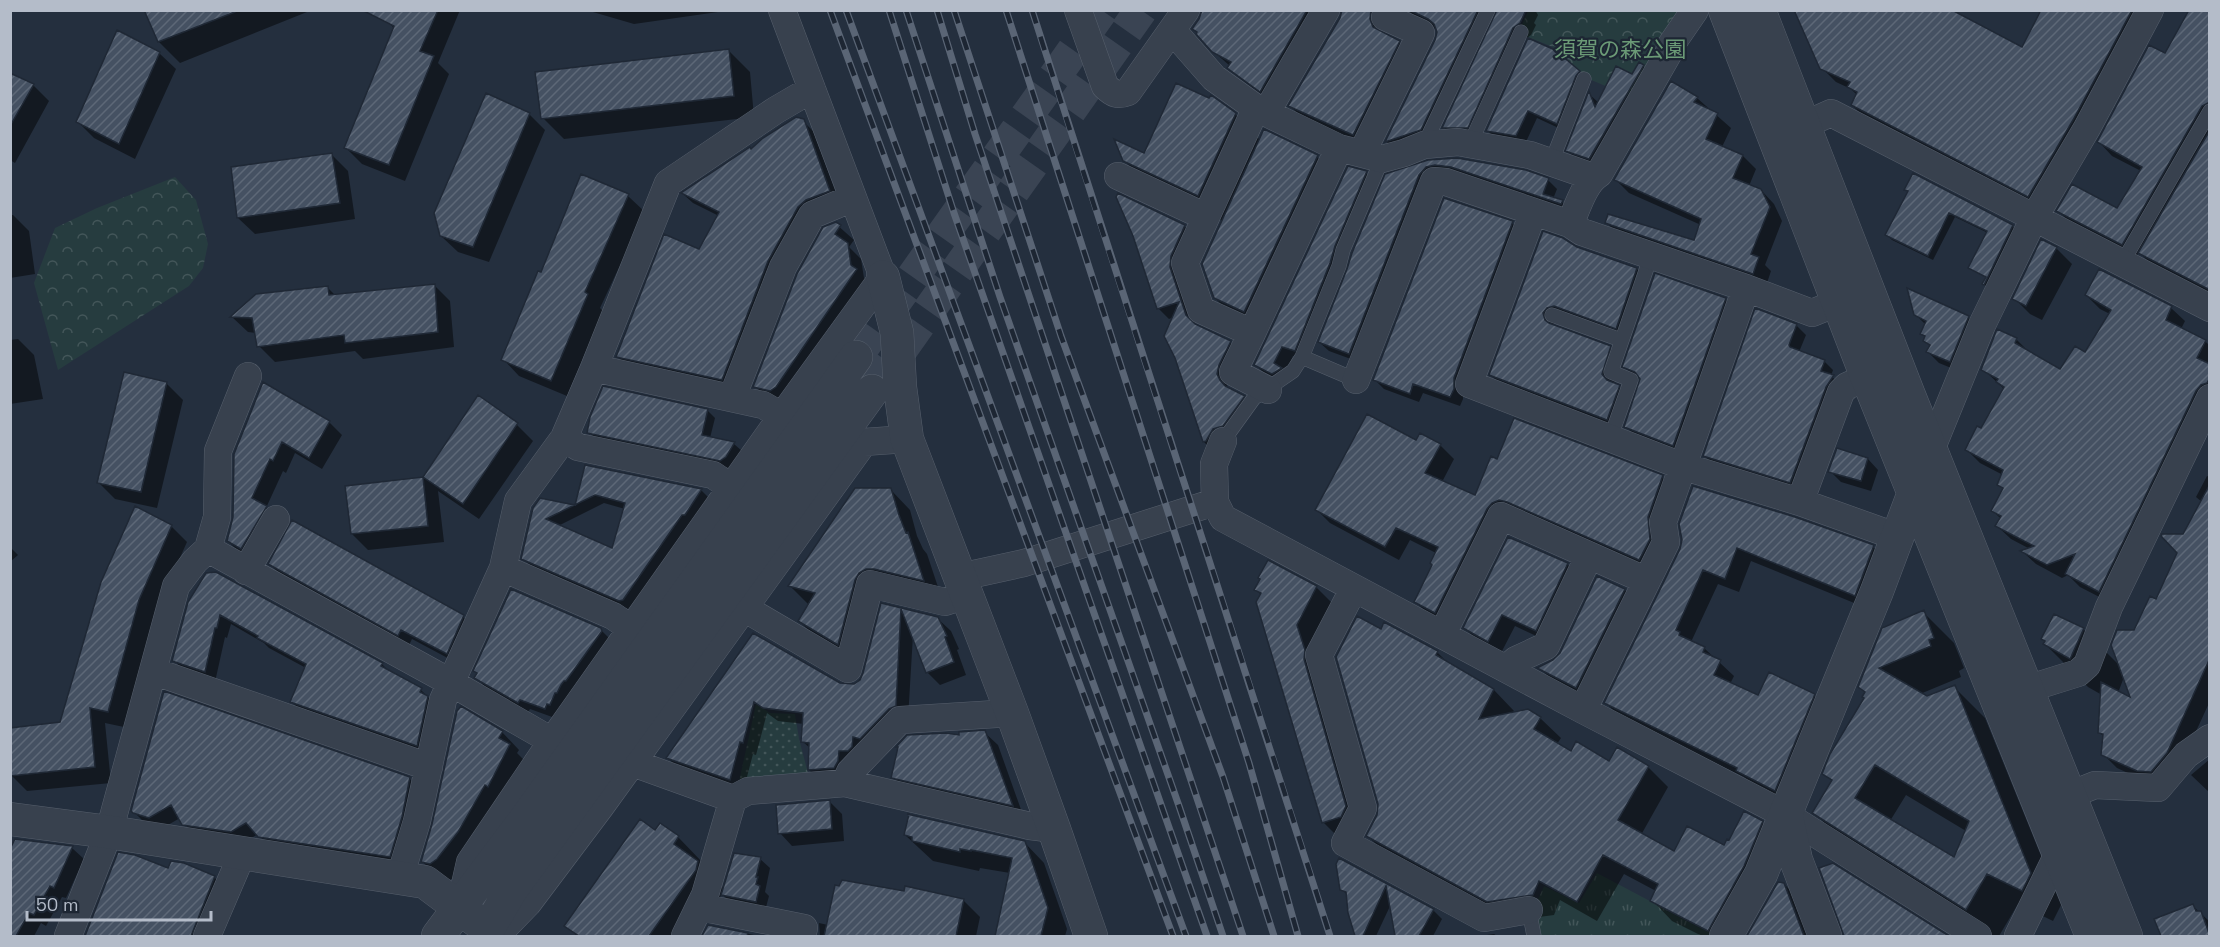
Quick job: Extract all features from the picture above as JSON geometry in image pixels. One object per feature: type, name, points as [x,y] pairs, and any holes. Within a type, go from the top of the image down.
[{"type":"street","points":[[782,10],[883,277],[897,333],[900,387],[907,440],[1012,713],[1091,936]]},
{"type":"street","points":[[1078,10],[1105,86],[1111,92],[1120,95],[1128,92],[1179,20],[1214,78],[1261,111],[1361,154],[1404,153],[1424,145],[1443,142],[1470,144],[1530,155],[1593,177]]},
{"type":"street","points":[[1252,333],[1201,310],[1185,263],[1261,111],[1326,10]]},
{"type":"street","points":[[1268,390],[1233,372],[1252,333],[1361,154],[1421,33],[1385,17],[1388,10]]},
{"type":"street","points":[[1570,224],[1593,177],[1599,174],[1671,45],[1695,10]]},
{"type":"street","points":[[1725,10],[1867,376],[2092,936]]},
{"type":"street","points":[[1758,10],[2126,936]]},
{"type":"street","points":[[1726,936],[1761,874],[1786,815],[1982,325],[2034,218],[2087,128],[2150,10]]},
{"type":"street","points":[[400,877],[417,820],[443,700],[503,568],[518,501],[564,438],[668,183],[776,110],[812,89]]},
{"type":"street","points":[[1804,125],[1831,113],[2210,308]]},
{"type":"street","points":[[1118,176],[1206,217]]},
{"type":"street","points":[[1356,380],[1434,181],[1446,182],[1570,224],[1582,232],[1812,313],[1839,302]]},
{"type":"street","points":[[732,398],[783,267],[812,215],[854,198]]},
{"type":"street","points":[[1533,213],[1469,384],[1682,466],[1800,502],[1898,537]]},
{"type":"street","points":[[459,907],[470,862],[552,741],[883,277]]},
{"type":"street","points":[[1583,710],[1645,580],[1666,542],[1663,522],[1746,288]]},
{"type":"street","points":[[438,936],[522,824],[856,357]]},
{"type":"street","points":[[594,368],[763,405],[783,416]]},
{"type":"street","points":[[68,936],[109,832],[176,586],[195,561],[208,549],[218,517],[218,451],[248,376]]},
{"type":"street","points":[[1800,502],[1841,392],[1847,386],[1867,376]]},
{"type":"street","points":[[491,935],[511,890],[872,391]]},
{"type":"street","points":[[2027,689],[2078,673],[2087,665],[2109,607],[2210,398]]},
{"type":"street","points":[[564,438],[578,447],[713,475],[732,488]]},
{"type":"street","points":[[491,935],[528,903],[633,763],[864,442],[907,440]]},
{"type":"street","points":[[1223,441],[1214,464],[1215,502],[1223,518],[1583,710],[1786,815],[1978,936]]},
{"type":"street","points":[[744,608],[848,669],[870,585],[945,602],[964,586],[1024,563],[1215,502]]},
{"type":"street","points":[[1442,635],[1501,516],[1645,580]]},
{"type":"street","points":[[246,571],[276,519]]},
{"type":"street","points":[[208,549],[450,682],[552,741]]},
{"type":"street","points":[[1506,669],[1516,660],[1546,646],[1589,556]]},
{"type":"street","points":[[503,568],[614,616],[632,629]]},
{"type":"street","points":[[1354,588],[1318,655],[1364,808],[1345,843],[1484,918],[1532,923]]},
{"type":"street","points":[[153,671],[429,767]]},
{"type":"street","points":[[845,783],[850,772],[900,720],[1012,713]]},
{"type":"street","points":[[2070,795],[2095,785],[2158,788],[2186,755],[2210,738]]},
{"type":"street","points":[[633,763],[733,799]]},
{"type":"street","points":[[686,936],[705,896],[733,799],[748,791],[845,783],[1030,826],[1054,829]]},
{"type":"street","points":[[1786,815],[1796,860],[1826,936]]},
{"type":"street","points":[[10,819],[243,852],[425,882],[491,935]]},
{"type":"street","points":[[207,936],[243,852]]},
{"type":"street","points":[[2018,936],[2058,854]]},
{"type":"street","points":[[700,907],[804,928],[802,936]]},
{"type":"lane","points":[[1424,145],[1488,10]]},
{"type":"lane","points":[[1470,144],[1521,32]]},
{"type":"lane","points":[[1551,163],[1584,79]]},
{"type":"lane","points":[[2122,263],[2210,111]]},
{"type":"lane","points":[[1223,441],[1254,398],[1293,371],[1302,357],[1339,266],[1361,154]]},
{"type":"lane","points":[[1610,439],[1631,380],[1611,372],[1651,256]]},
{"type":"lane","points":[[1552,315],[1621,340]]},
{"type":"lane","points":[[1302,357],[1356,380]]},
{"type":"green space","name":"須賀の森公園","points":[[1528,11],[1686,11],[1636,99],[1589,79],[1553,47],[1523,35],[1520,29]]},
{"type":"green space","points":[[175,177],[196,200],[208,244],[203,268],[189,286],[58,370],[34,283],[55,228],[97,208]]},
{"type":"green space","points":[[756,704],[770,713],[795,714],[809,777],[738,786]]},
{"type":"green space","points":[[1597,873],[1714,935],[1539,936],[1535,906],[1544,886],[1579,903]]},
{"type":"building","points":[[144,10],[235,10],[235,12],[158,42]]},
{"type":"building","points":[[362,10],[438,10],[420,51],[434,56],[389,165],[344,148],[394,26]]},
{"type":"building","points":[[1202,10],[1307,10],[1260,92],[1227,68],[1231,62],[1212,52],[1196,34],[1197,32],[1192,29]]},
{"type":"building","points":[[1342,10],[1371,10],[1370,19],[1373,27],[1400,41],[1353,135],[1288,106],[1340,18]]},
{"type":"building","points":[[1409,10],[1478,10],[1421,130],[1385,142],[1437,32],[1434,24],[1428,19]]},
{"type":"building","points":[[1497,10],[1526,10],[1520,23],[1513,28],[1468,128],[1442,128]]},
{"type":"building","points":[[1794,10],[1952,10],[2022,47],[2041,10],[2132,10],[2073,120],[2028,197],[1851,105],[1857,92],[1847,87],[1850,82],[1820,69]]},
{"type":"building","points":[[2189,10],[2210,10],[2210,102],[2202,106],[2122,245],[2056,211],[2072,184],[2117,208],[2142,167],[2097,142],[2149,45],[2165,53]]},
{"type":"building","points":[[117,30],[160,52],[119,144],[76,122]]},
{"type":"building","points":[[1528,38],[1555,50],[1580,71],[1557,124],[1528,111],[1516,136],[1486,131]]},
{"type":"building","points":[[729,49],[734,96],[541,119],[535,72]]},
{"type":"building","points":[[1639,62],[1644,65],[1589,159],[1565,151],[1589,91],[1595,107],[1616,66],[1632,74]]},
{"type":"building","points":[[10,73],[34,84],[10,126]]},
{"type":"building","points":[[1671,81],[1698,97],[1694,102],[1718,113],[1706,139],[1743,155],[1733,178],[1761,189],[1770,207],[1751,254],[1759,257],[1753,274],[1605,223],[1608,214],[1694,240],[1701,219],[1614,180]]},
{"type":"building","points":[[1176,83],[1209,98],[1211,95],[1236,113],[1198,196],[1123,161],[1114,139],[1144,153]]},
{"type":"building","points":[[486,93],[530,113],[473,247],[440,236],[434,213]]},
{"type":"building","points":[[796,117],[804,119],[830,191],[806,200],[798,207],[768,261],[722,380],[616,357],[664,234],[699,249],[719,212],[681,193],[750,147],[751,149],[763,138]]},
{"type":"building","points":[[1264,129],[1318,155],[1244,312],[1214,298],[1202,264]]},
{"type":"building","points":[[2210,130],[2210,290],[2138,253]]},
{"type":"building","points":[[332,153],[340,203],[237,218],[231,167]]},
{"type":"building","points":[[1457,158],[1526,170],[1549,178],[1543,194],[1563,200],[1561,204],[1451,167],[1435,165],[1426,167],[1419,175],[1349,354],[1318,342],[1385,174],[1428,160]]},
{"type":"building","points":[[1348,166],[1367,171],[1335,246],[1295,351],[1282,347],[1274,363],[1282,368],[1272,374],[1254,365]]},
{"type":"building","points":[[1913,173],[2013,225],[1984,285],[1982,284],[1986,277],[1968,268],[1987,231],[1949,213],[1928,256],[1885,235],[1908,191],[1904,190]]},
{"type":"building","points":[[581,174],[629,194],[585,292],[588,294],[551,381],[501,360],[538,271],[541,272]]},
{"type":"building","points":[[1118,193],[1185,225],[1171,256],[1170,267],[1186,315],[1195,324],[1231,341],[1217,374],[1225,386],[1245,396],[1223,426],[1213,429],[1206,441],[1203,442],[1175,358],[1164,336],[1179,302],[1157,309],[1133,236],[1116,197]]},
{"type":"building","points":[[1444,198],[1513,221],[1454,378],[1454,389],[1450,397],[1413,384],[1410,394],[1373,380]]},
{"type":"building","points":[[836,222],[841,225],[835,234],[848,243],[851,265],[857,269],[776,387],[770,391],[753,387],[797,274],[823,227]]},
{"type":"building","points":[[1543,231],[1563,238],[1577,247],[1637,268],[1616,329],[1554,306],[1547,308],[1543,313],[1545,320],[1549,323],[1611,346],[1602,374],[1607,380],[1620,385],[1607,420],[1489,375]]},
{"type":"building","points":[[2041,239],[2057,247],[2026,306],[2012,299]]},
{"type":"building","points":[[2099,269],[2172,306],[2166,320],[2206,340],[2197,358],[2210,364],[2210,378],[2196,391],[2099,592],[2065,574],[2075,554],[2047,565],[2020,551],[2034,546],[1995,526],[2001,516],[1991,511],[2003,488],[1997,485],[2003,470],[1965,450],[1977,426],[1981,428],[2004,387],[1996,382],[1998,379],[1981,370],[1997,329],[2017,338],[2015,343],[2060,369],[2075,346],[2085,352],[2111,310],[2085,295]]},
{"type":"building","points":[[1655,273],[1726,298],[1673,446],[1624,427],[1640,379],[1635,372],[1622,367]]},
{"type":"building","points":[[435,284],[438,332],[345,343],[344,335],[257,347],[252,318],[230,317],[256,294],[328,286],[329,295]]},
{"type":"building","points":[[1907,288],[1969,316],[1950,362],[1926,352],[1930,345],[1923,341],[1925,336],[1920,334],[1926,321],[1914,315]]},
{"type":"building","points":[[1755,308],[1797,324],[1790,347],[1825,360],[1821,371],[1834,375],[1826,387],[1790,483],[1703,456]]},
{"type":"building","points":[[124,372],[167,382],[141,492],[97,483]]},
{"type":"building","points":[[263,382],[330,421],[309,458],[282,442],[273,461],[270,459],[252,498],[267,506],[241,549],[227,541],[233,517],[234,454]]},
{"type":"building","points":[[603,386],[708,409],[702,435],[735,442],[726,457],[720,461],[587,433],[590,417]]},
{"type":"building","points":[[478,395],[518,423],[463,504],[423,477]]},
{"type":"building","points":[[1367,414],[1416,440],[1420,433],[1441,444],[1425,473],[1475,495],[1491,456],[1497,459],[1514,418],[1663,475],[1648,517],[1650,539],[1639,560],[1499,500],[1487,509],[1435,613],[1414,602],[1438,547],[1396,528],[1385,547],[1315,510]]},
{"type":"building","points":[[1837,448],[1868,458],[1861,481],[1828,472]]},
{"type":"building","points":[[585,465],[702,489],[623,600],[619,601],[521,559],[533,508],[540,498],[575,505]],"holes":[[[595,495],[625,503],[612,548],[546,519]]]},
{"type":"building","points":[[423,477],[428,526],[351,534],[345,486]]},
{"type":"building","points":[[2210,484],[2210,658],[2167,753],[2151,772],[2137,771],[2101,755],[2103,734],[2098,733],[2101,682],[2130,697],[2111,645],[2117,630],[2134,630],[2150,596],[2156,599],[2177,553],[2161,536],[2162,534],[2183,534]]},
{"type":"building","points":[[1693,486],[1795,517],[1874,545],[1855,596],[1737,548],[1725,579],[1703,570],[1676,630],[1680,632],[1679,635],[1705,647],[1703,652],[1721,660],[1714,675],[1758,695],[1769,672],[1815,694],[1775,791],[1736,771],[1737,768],[1604,703],[1680,549],[1682,540],[1679,524]]},
{"type":"building","points":[[855,488],[891,488],[924,581],[874,569],[866,569],[859,573],[855,580],[838,645],[798,621],[815,593],[788,586]]},
{"type":"building","points":[[135,506],[172,525],[139,600],[108,712],[90,708],[95,767],[10,776],[10,728],[60,722],[101,582]]},
{"type":"building","points":[[292,520],[464,615],[447,654],[401,630],[398,636],[268,564]]},
{"type":"building","points":[[1508,537],[1568,563],[1536,631],[1502,615],[1488,642],[1463,628]]},
{"type":"building","points":[[1268,560],[1317,586],[1297,625],[1305,650],[1304,659],[1346,806],[1341,817],[1322,823],[1256,602],[1261,593],[1254,590]]},
{"type":"building","points":[[216,572],[383,663],[381,666],[422,688],[420,692],[428,696],[417,746],[290,702],[306,664],[220,615],[205,672],[172,661],[188,602],[206,573]]},
{"type":"building","points":[[1597,576],[1625,589],[1576,688],[1537,668],[1553,660],[1560,653]]},
{"type":"building","points":[[511,589],[601,628],[602,631],[545,709],[520,700],[518,703],[474,678],[477,673],[473,671]]},
{"type":"building","points":[[881,603],[938,617],[947,636],[945,637],[954,662],[926,673],[901,609],[896,706],[889,709],[860,739],[853,737],[852,747],[848,751],[839,751],[838,761],[834,768],[808,770],[809,743],[801,742],[803,713],[763,708],[754,702],[730,780],[666,758],[753,633],[840,683],[854,684],[860,680],[863,673]]},
{"type":"building","points":[[1924,610],[1934,638],[1929,640],[1931,646],[1879,668],[1927,696],[1955,685],[2031,873],[2022,891],[1987,874],[1966,910],[1812,813],[1832,780],[1822,774],[1830,754],[1864,698],[1862,697],[1865,692],[1858,687],[1882,628]],"holes":[[[1875,765],[1969,821],[1954,857],[1855,798]]]},
{"type":"building","points":[[2054,614],[2084,628],[2070,659],[2043,644],[2045,641],[2041,639]]},
{"type":"building","points":[[1357,616],[1381,629],[1384,622],[1438,651],[1436,655],[1494,689],[1479,719],[1528,709],[1541,717],[1534,729],[1571,751],[1576,741],[1609,761],[1617,747],[1649,766],[1618,820],[1674,851],[1687,826],[1724,845],[1744,811],[1763,821],[1744,866],[1708,931],[1650,901],[1658,884],[1603,855],[1577,902],[1539,881],[1533,895],[1487,902],[1366,836],[1377,815],[1378,804],[1336,657]]},
{"type":"building","points":[[164,691],[410,777],[402,817],[390,857],[258,837],[246,823],[231,832],[182,825],[171,805],[149,818],[133,813],[131,811]]},
{"type":"building","points":[[461,706],[503,731],[499,738],[510,744],[488,787],[485,785],[458,832],[437,859],[430,864],[421,862],[432,824],[457,711]]},
{"type":"building","points":[[985,730],[1013,806],[891,778],[898,747],[896,747],[907,735],[946,733],[959,735],[959,732]]},
{"type":"building","points":[[830,800],[832,829],[778,834],[776,805]]},
{"type":"building","points":[[909,814],[1025,841],[1048,908],[1041,936],[995,936],[1012,858],[971,850],[960,849],[960,852],[912,841],[912,837],[904,835]]},
{"type":"building","points":[[640,819],[655,830],[660,823],[679,836],[674,844],[698,861],[696,870],[649,936],[579,936],[564,926]]},
{"type":"building","points":[[15,839],[73,846],[54,888],[50,886],[34,915],[29,913],[16,936],[10,936],[10,849]]},
{"type":"building","points":[[118,852],[135,855],[168,868],[171,861],[184,863],[215,876],[191,936],[85,936]]},
{"type":"building","points":[[734,853],[761,857],[756,877],[758,877],[756,884],[760,886],[756,902],[721,895]]},
{"type":"building","points":[[1339,858],[1434,909],[1419,936],[1395,936],[1386,886],[1363,936],[1355,936],[1348,913],[1346,892],[1340,890],[1336,864]]},
{"type":"building","points":[[1833,863],[1949,936],[1844,936],[1819,868]]},
{"type":"building","points":[[842,880],[904,891],[905,886],[964,899],[956,936],[824,936],[835,885],[839,886]]},
{"type":"building","points":[[1778,882],[1784,883],[1804,936],[1747,936]]},
{"type":"building","points":[[2193,904],[2196,911],[2201,911],[2210,936],[2161,936],[2154,919]]},
{"type":"building","points":[[708,925],[748,933],[747,936],[702,936]]},
{"type":"tunnel","points":[[856,357],[1102,10]]},
{"type":"tunnel","points":[[872,391],[1141,10]]},
{"type":"railway","points":[[830,10],[1173,936]]},
{"type":"railway","points":[[846,10],[1186,936]]},
{"type":"railway","points":[[889,10],[954,213],[1207,936]]},
{"type":"railway","points":[[906,10],[1000,297],[1223,936]]},
{"type":"railway","points":[[937,10],[975,134],[1243,936]]},
{"type":"railway","points":[[954,10],[1061,336],[1223,777],[1274,936]]},
{"type":"railway","points":[[1006,10],[1249,763],[1298,936]]},
{"type":"railway","points":[[1032,10],[1330,936]]}]
